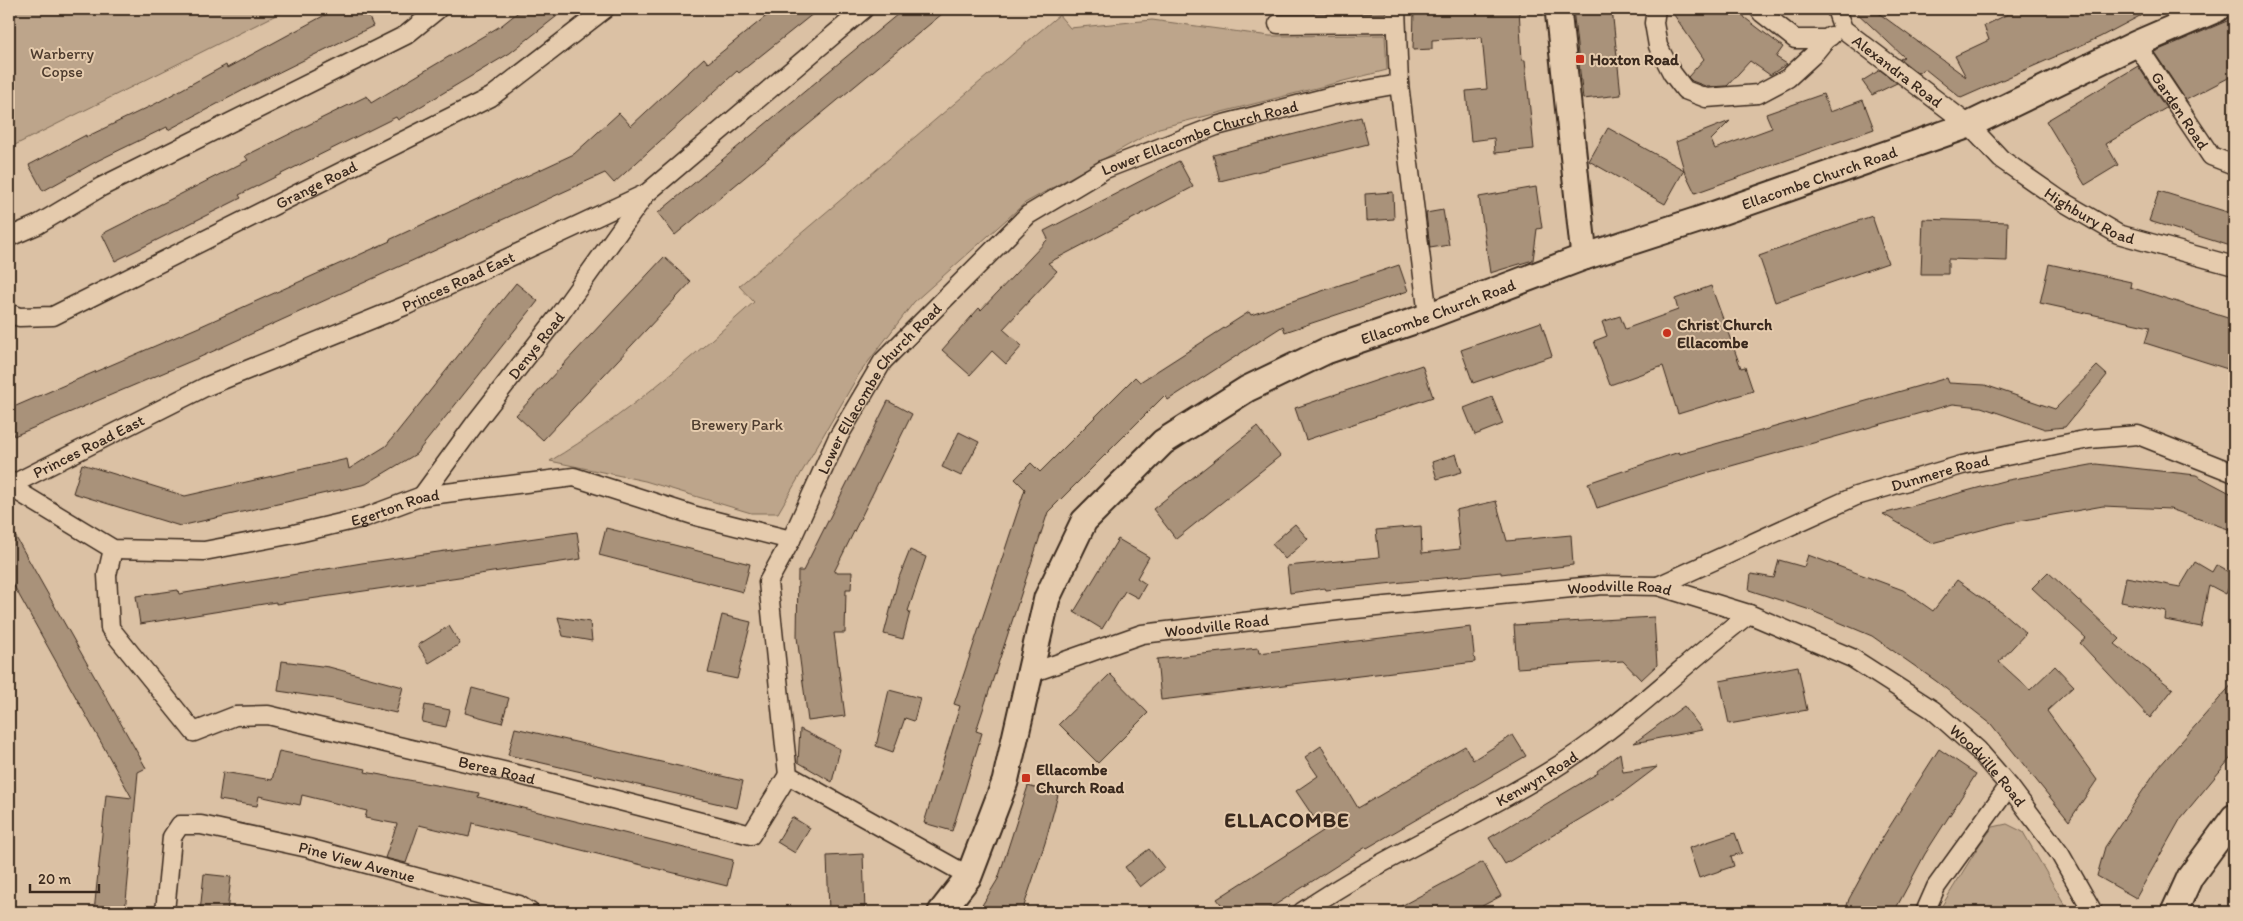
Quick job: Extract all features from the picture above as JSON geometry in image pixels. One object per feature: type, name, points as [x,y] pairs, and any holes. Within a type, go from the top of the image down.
[{"type":"street","points":[[9,237],[37,225],[101,186],[406,35],[438,9]]},
{"type":"street","name":"Grange Road","points":[[9,313],[19,317],[53,316],[482,101],[562,44],[605,9]]},
{"type":"street","name":"Princes Road East","points":[[9,486],[205,387],[407,305],[647,193],[864,9]]},
{"type":"street","points":[[1558,9],[1584,257]]},
{"type":"street","points":[[1656,9],[1654,23],[1658,46],[1672,73],[1685,90],[1706,98],[1758,94],[1788,78],[1813,55],[1826,39],[1844,29]]},
{"type":"street","points":[[1760,9],[1762,13],[1795,39],[1826,39]]},
{"type":"street","name":"Alexandra Road","points":[[1836,9],[1844,29],[1969,125]]},
{"type":"street","name":"Ellacombe Church Road","points":[[941,912],[969,876],[1004,782],[1047,598],[1084,521],[1163,442],[1247,389],[1326,351],[1428,316],[1584,257],[1698,220],[1969,125],[2136,44],[2217,9]]},
{"type":"street","points":[[1278,24],[1396,16],[1399,84],[1428,316]]},
{"type":"street","name":"Garden Road","points":[[2136,44],[2211,156],[2234,165]]},
{"type":"street","name":"Lower Ellacombe Church Road","points":[[788,775],[768,582],[791,540],[837,439],[883,361],[1028,215],[1105,169],[1216,126],[1332,96],[1399,84]]},
{"type":"street","name":"Highbury Road","points":[[1969,125],[2001,159],[2060,200],[2118,234],[2234,266]]},
{"type":"street","name":"Denys Road","points":[[422,496],[560,314],[647,193]]},
{"type":"street","name":"Dunmere Road","points":[[1658,586],[1856,496],[1962,465],[2088,439],[2138,435],[2234,473]]},
{"type":"street","name":"Egerton Road","points":[[9,486],[114,549],[204,552],[366,517],[422,496],[574,477],[696,516],[791,540]]},
{"type":"street","name":"Berea Road","points":[[114,549],[107,575],[110,628],[194,732],[235,716],[268,715],[520,775],[751,835],[788,775]]},
{"type":"street","name":"Woodville Road","points":[[1028,674],[1142,634],[1345,610],[1602,585],[1658,586],[1749,614],[1852,658],[1933,710],[1978,750],[2009,786],[2060,854],[2093,912]]},
{"type":"street","name":"Kenwyn Road","points":[[1302,912],[1412,847],[1550,771],[1619,721],[1749,614]]},
{"type":"street","points":[[788,775],[969,876]]},
{"type":"street","points":[[1925,912],[1936,887],[2009,786]]},
{"type":"street","points":[[2174,912],[2190,877],[2234,818]]},
{"type":"street","name":"Pine View Avenue","points":[[166,912],[172,837],[180,825],[201,825],[308,848],[519,906],[530,912]]},
{"type":"green space","name":"Warberry Copse","points":[[9,9],[288,9],[9,148]]},
{"type":"green space","name":"Brewery Park","points":[[1059,15],[1070,28],[1152,20],[1270,36],[1385,35],[1387,70],[1159,128],[1025,203],[914,302],[859,374],[778,513],[751,513],[645,481],[550,461],[604,426],[681,366],[754,302],[739,286]]},
{"type":"green space","points":[[2007,824],[2023,832],[2069,912],[1938,912],[1980,844],[1993,827]]},
{"type":"building","points":[[336,9],[365,9],[373,26],[253,85],[168,130],[167,127],[99,160],[43,191],[29,165],[86,135],[86,137],[155,104],[226,65],[227,68]]},
{"type":"building","points":[[522,9],[566,9],[510,53],[398,120],[396,117],[239,195],[241,198],[115,261],[102,234],[248,160],[245,156],[367,96],[371,103],[502,25]]},
{"type":"building","points":[[775,9],[819,9],[739,73],[737,71],[614,183],[605,173],[196,359],[14,436],[9,423],[9,409],[199,327],[390,241],[574,154],[619,113],[631,126],[704,58],[708,63]]},
{"type":"building","points":[[904,9],[948,9],[675,235],[658,213]]},
{"type":"building","points":[[1414,9],[1519,9],[1522,60],[1525,60],[1534,149],[1495,153],[1494,138],[1471,141],[1466,91],[1487,89],[1482,37],[1432,40],[1432,49],[1413,50]]},
{"type":"building","points":[[1573,9],[1612,9],[1621,95],[1583,99]]},
{"type":"building","points":[[1670,9],[1740,9],[1745,18],[1783,47],[1776,57],[1787,64],[1770,75],[1750,61],[1727,86],[1708,87],[1692,81],[1688,77],[1704,59]]},
{"type":"building","points":[[1853,9],[1873,9],[1966,77],[1955,56],[1989,40],[1984,26],[2018,9],[2153,9],[2100,37],[1961,98],[1925,69],[1918,73],[1900,59],[1904,57]]},
{"type":"building","points":[[2234,18],[2234,75],[2186,100],[2154,52]]},
{"type":"building","points":[[2138,66],[2166,108],[2106,144],[2118,165],[2085,185],[2046,121]]},
{"type":"building","points":[[1880,70],[1897,83],[1872,95],[1862,81]]},
{"type":"building","points":[[1823,94],[1830,112],[1863,100],[1874,129],[1695,193],[1684,170],[1676,142],[1730,121],[1711,140],[1715,149],[1772,128],[1766,114]]},
{"type":"building","points":[[1361,117],[1368,144],[1220,181],[1213,155]]},
{"type":"building","points":[[1608,128],[1684,170],[1665,204],[1589,161]]},
{"type":"building","points":[[1179,161],[1193,187],[1048,263],[1057,271],[1003,329],[1022,346],[1006,364],[992,351],[970,375],[942,350],[979,308],[981,310],[1048,239],[1044,231]]},
{"type":"building","points":[[1536,187],[1542,228],[1537,229],[1533,260],[1490,273],[1479,197]]},
{"type":"building","points":[[2159,191],[2234,214],[2234,247],[2149,221]]},
{"type":"building","points":[[1393,192],[1394,219],[1366,221],[1365,194]]},
{"type":"building","points":[[1443,210],[1449,245],[1430,248],[1426,213]]},
{"type":"building","points":[[1872,216],[1888,263],[1775,302],[1759,256]]},
{"type":"building","points":[[1923,219],[2008,222],[2007,261],[1948,259],[1948,274],[1921,274]]},
{"type":"building","points":[[664,257],[691,282],[543,440],[516,415]]},
{"type":"building","points":[[2049,264],[2131,282],[2130,287],[2234,320],[2234,371],[2145,343],[2150,327],[2040,303]]},
{"type":"building","points":[[1399,265],[1408,291],[1285,332],[1283,326],[1168,400],[1165,395],[1048,512],[976,731],[982,733],[952,831],[924,823],[960,706],[954,704],[1025,489],[1015,479],[1031,463],[1040,472],[1135,377],[1140,382],[1249,312],[1251,315]]},
{"type":"building","points":[[516,283],[538,301],[416,454],[366,484],[180,526],[73,493],[82,464],[185,496],[347,459],[349,469],[386,446]]},
{"type":"building","name":"Christ Church Ellacombe","points":[[1711,286],[1741,368],[1745,367],[1753,391],[1678,414],[1663,366],[1610,385],[1594,341],[1607,336],[1602,322],[1620,316],[1625,329],[1678,310],[1675,299]]},
{"type":"building","points":[[1541,322],[1552,356],[1473,383],[1461,350]]},
{"type":"building","points":[[1422,365],[1433,397],[1306,440],[1295,408]]},
{"type":"building","points":[[2097,366],[2107,375],[2065,427],[2045,429],[1981,407],[1953,404],[1706,473],[1597,508],[1588,483],[1679,452],[1680,454],[1947,378],[1949,383],[1985,385],[2055,409]]},
{"type":"building","points":[[1492,397],[1503,424],[1475,435],[1464,408]]},
{"type":"building","points":[[888,401],[912,414],[834,572],[852,572],[851,589],[846,589],[845,633],[834,633],[845,716],[808,721],[797,637],[798,571],[803,571]]},
{"type":"building","points":[[1257,427],[1280,456],[1176,539],[1153,509]]},
{"type":"building","points":[[959,432],[979,442],[961,476],[942,467]]},
{"type":"building","points":[[1456,454],[1462,472],[1437,479],[1432,462]]},
{"type":"building","points":[[2096,464],[2196,475],[2234,495],[2234,531],[2170,509],[2103,506],[2008,523],[1932,543],[1883,514],[2003,481]]},
{"type":"building","points":[[1496,501],[1507,541],[1571,535],[1573,565],[1501,574],[1501,572],[1326,590],[1325,588],[1290,593],[1287,566],[1379,557],[1376,530],[1421,526],[1422,553],[1460,549],[1456,510]]},
{"type":"building","points":[[1295,524],[1308,539],[1285,559],[1272,544]]},
{"type":"building","points":[[9,525],[146,768],[138,772],[125,912],[94,912],[106,795],[132,798],[9,577]]},
{"type":"building","points":[[606,528],[750,564],[743,592],[599,555]]},
{"type":"building","points":[[577,532],[581,559],[276,604],[276,602],[140,624],[136,596],[178,590],[179,594],[362,563]]},
{"type":"building","points":[[1118,539],[1149,557],[1137,578],[1146,584],[1138,598],[1125,591],[1102,629],[1074,612]]},
{"type":"building","points":[[910,550],[926,557],[908,611],[910,612],[903,639],[884,634],[898,580]]},
{"type":"building","points":[[1808,555],[1903,590],[1933,611],[1957,580],[2003,613],[2026,633],[1999,662],[2030,690],[2055,666],[2074,686],[2047,711],[2097,780],[2069,821],[1991,724],[1936,681],[1872,636],[1810,610],[1749,590],[1751,574],[1774,578],[1779,560],[1804,567]]},
{"type":"building","points":[[2195,562],[2212,572],[2216,565],[2234,575],[2226,594],[2209,585],[2201,627],[2165,620],[2166,611],[2121,602],[2126,577],[2180,587]]},
{"type":"building","points":[[2048,572],[2120,639],[2115,644],[2173,689],[2150,718],[2080,643],[2086,638],[2032,588]]},
{"type":"building","points":[[722,615],[751,622],[737,679],[708,673]]},
{"type":"building","points":[[558,617],[590,622],[592,641],[563,636]]},
{"type":"building","points":[[1654,617],[1657,665],[1641,680],[1623,661],[1517,668],[1514,625]]},
{"type":"building","points":[[449,626],[460,644],[429,663],[418,645]]},
{"type":"building","points":[[1471,627],[1475,662],[1161,700],[1157,659],[1258,648],[1259,653]]},
{"type":"building","points":[[282,661],[329,667],[403,687],[396,713],[334,699],[278,691]]},
{"type":"building","points":[[1798,666],[1807,710],[1729,724],[1720,681]]},
{"type":"building","points":[[1110,674],[1148,713],[1098,763],[1059,724]]},
{"type":"building","points":[[2234,682],[2234,754],[2181,818],[2136,898],[2097,876],[2105,847],[2158,768]]},
{"type":"building","points":[[472,688],[509,698],[502,723],[465,713]]},
{"type":"building","points":[[889,690],[920,698],[914,721],[905,718],[893,752],[876,746]]},
{"type":"building","points":[[425,705],[450,710],[446,727],[422,722]]},
{"type":"building","points":[[1684,706],[1702,730],[1634,743]]},
{"type":"building","points":[[515,728],[743,781],[737,808],[508,755]]},
{"type":"building","points":[[800,729],[840,749],[832,782],[798,762]]},
{"type":"building","points":[[1513,735],[1526,756],[1366,847],[1264,912],[1227,912],[1217,899],[1323,831],[1296,791],[1318,776],[1305,757],[1321,746],[1358,808],[1465,746],[1473,760]]},
{"type":"building","points":[[1939,749],[1976,774],[1925,854],[1894,912],[1845,912],[1849,899],[1883,837]]},
{"type":"building","points":[[279,751],[366,769],[365,772],[479,793],[478,797],[733,860],[727,886],[472,823],[469,837],[419,825],[406,863],[385,858],[397,824],[365,818],[367,811],[302,795],[300,805],[259,796],[257,806],[219,800],[223,772],[272,780]]},
{"type":"building","points":[[1620,753],[1623,772],[1657,767],[1620,795],[1505,864],[1489,838],[1598,773],[1597,771]]},
{"type":"building","points":[[1028,786],[1058,795],[1045,843],[1022,912],[978,912],[998,879]]},
{"type":"building","points":[[792,817],[810,828],[795,853],[777,842]]},
{"type":"building","points":[[1735,833],[1742,853],[1731,856],[1734,866],[1699,878],[1689,848]]},
{"type":"building","points":[[1149,849],[1164,868],[1140,887],[1125,867]]},
{"type":"building","points":[[863,854],[865,912],[829,912],[827,856]]},
{"type":"building","points":[[1483,862],[1501,896],[1471,912],[1390,912]]},
{"type":"building","points":[[204,874],[231,877],[227,912],[200,912]]},
{"type":"place","name":"Hoxton Road","points":[[1580,59]]},
{"type":"place","name":"Christ Church Ellacombe","points":[[1667,333]]},
{"type":"place","name":"Ellacombe Church Road","points":[[1026,778]]},
{"type":"district","name":"ELLACOMBE","points":[[1287,820]]}]
